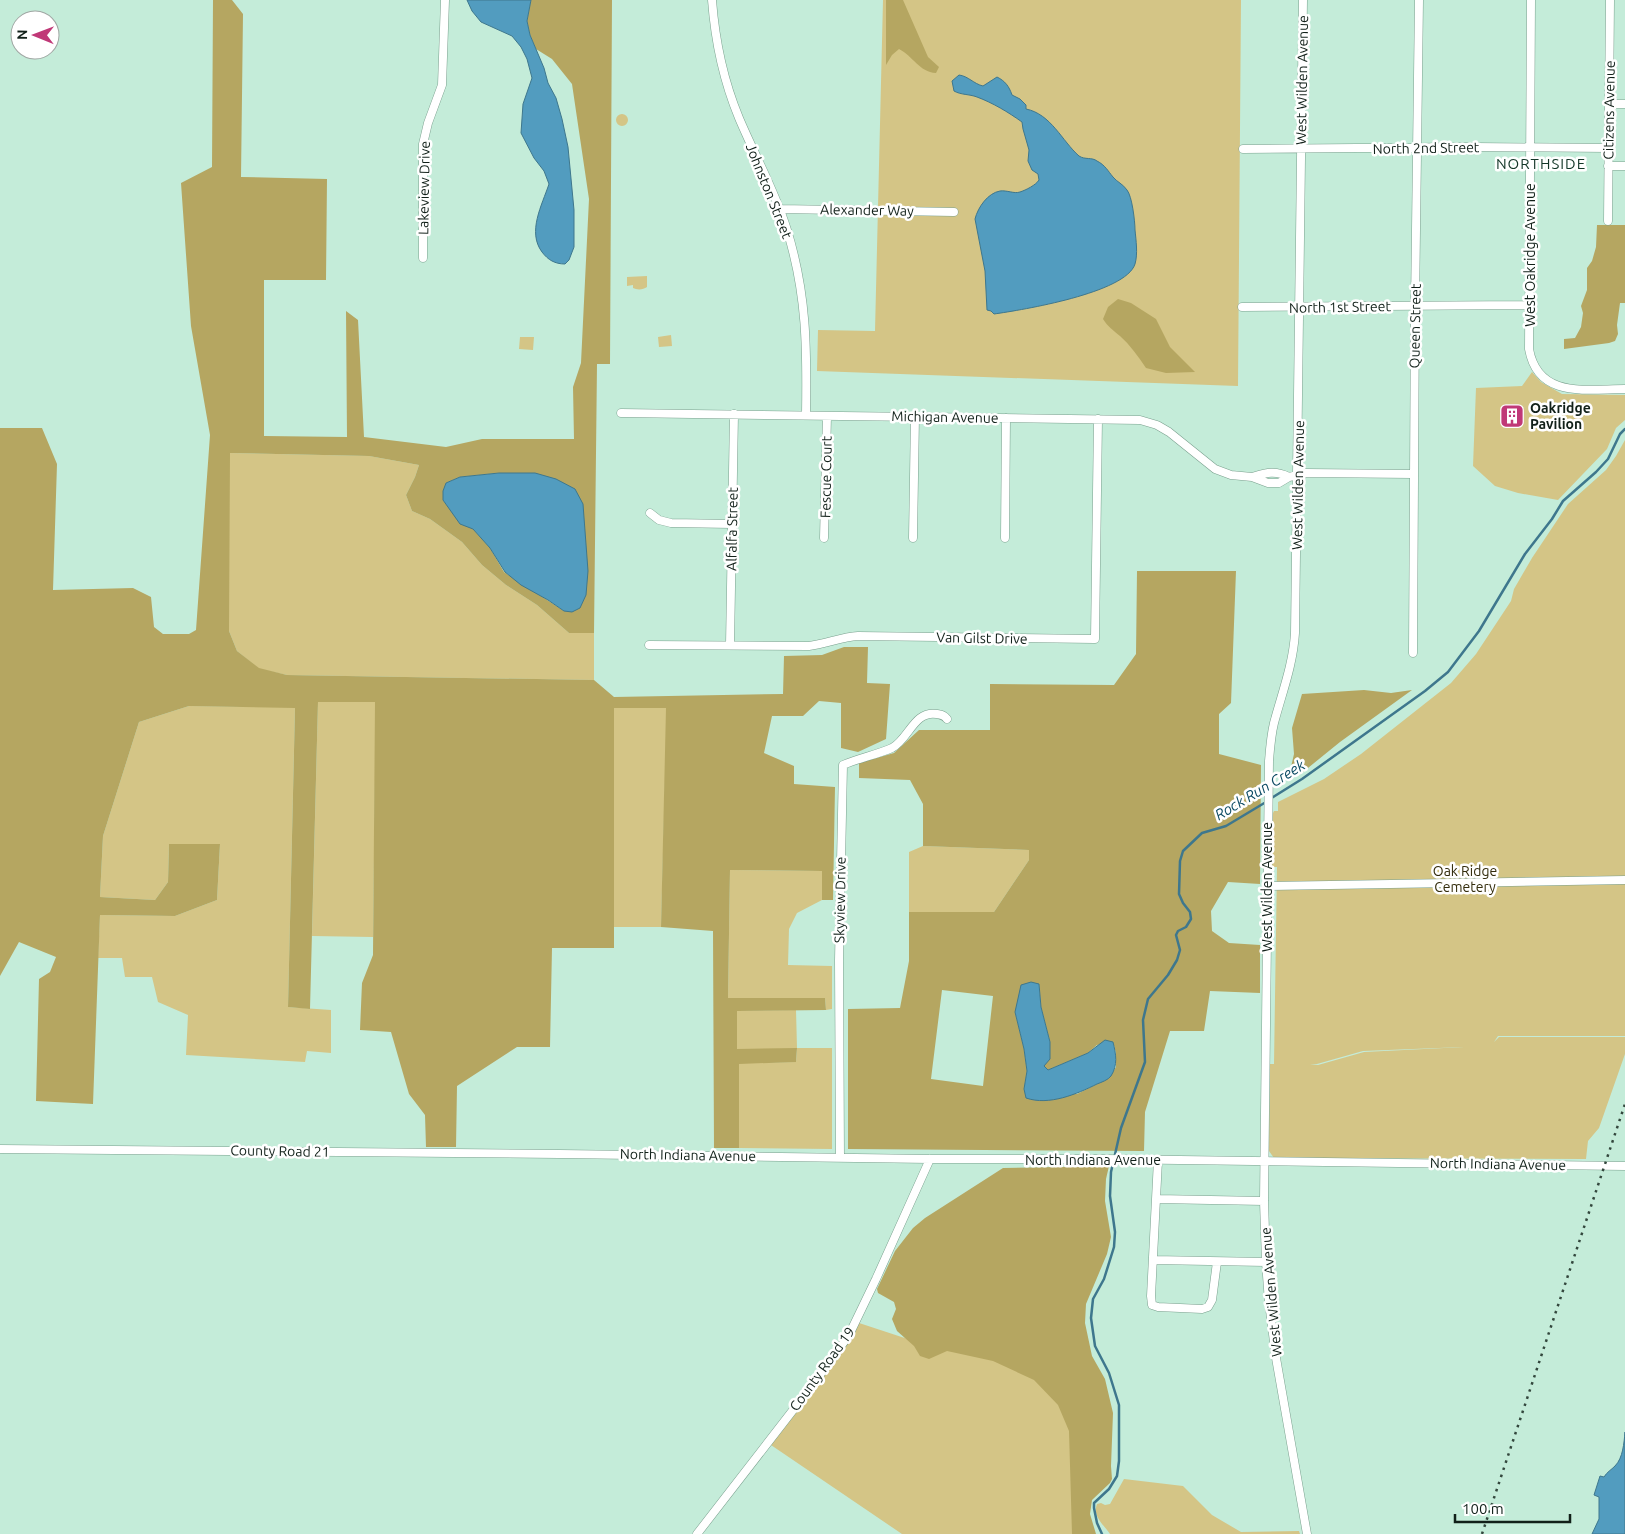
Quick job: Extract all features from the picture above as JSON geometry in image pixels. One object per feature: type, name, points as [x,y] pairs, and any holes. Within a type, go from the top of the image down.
[{"type":"street","name":"Lakeview Drive","points":[[422,258],[423,144],[431,114],[442,85],[445,0]]},
{"type":"street","name":"Johnston Street","points":[[712,0],[716,32],[738,117],[780,209],[794,254],[801,286],[805,319],[807,361],[806,415]]},
{"type":"street","name":"West Wilden Avenue","points":[[1303,0],[1298,474],[1294,648],[1289,674],[1274,723],[1268,786],[1264,1201],[1266,1262],[1276,1358],[1307,1534]]},
{"type":"street","name":"Queen Street","points":[[1413,652],[1413,474],[1419,0]]},
{"type":"street","name":"West Oakridge Avenue","points":[[1531,0],[1529,305],[1529,348],[1531,359],[1540,374],[1550,382],[1567,389],[1625,389]]},
{"type":"street","name":"Citizens Avenue","points":[[1608,221],[1610,0]]},
{"type":"street","points":[[1610,104],[1625,104]]},
{"type":"street","name":"North 2nd Street","points":[[1243,149],[1609,148]]},
{"type":"street","points":[[1608,166],[1625,166]]},
{"type":"street","name":"Alexander Way","points":[[780,209],[954,212]]},
{"type":"street","name":"North 1st Street","points":[[1242,308],[1529,305]]},
{"type":"street","name":"Michigan Avenue","points":[[622,413],[1140,420],[1157,425],[1169,432],[1215,469],[1231,475],[1252,478],[1268,483],[1279,483],[1289,477],[1306,473],[1413,474]]},
{"type":"street","name":"Alfalfa Street","points":[[730,645],[734,414]]},
{"type":"street","name":"Fescue Court","points":[[824,538],[827,416]]},
{"type":"street","points":[[913,538],[915,416]]},
{"type":"street","points":[[1005,538],[1006,418]]},
{"type":"street","name":"Van Gilst Drive","points":[[649,645],[809,646],[824,644],[845,637],[858,636],[1095,639],[1098,419]]},
{"type":"street","points":[[650,513],[659,520],[670,523],[732,524]]},
{"type":"street","name":"Skyview Drive","points":[[840,1158],[839,960],[843,765],[894,747],[904,738],[916,721],[925,715],[932,713],[944,716],[947,719]]},
{"type":"street","points":[[1267,886],[1625,880]]},
{"type":"street","name":"County Road 21","points":[[0,1149],[560,1154]]},
{"type":"street","name":"North Indiana Avenue","points":[[560,1154],[930,1160],[1105,1159],[1625,1166]]},
{"type":"street","name":"County Road 19","points":[[697,1534],[814,1383],[848,1335],[876,1280],[930,1160]]},
{"type":"street","points":[[1158,1160],[1152,1304],[1158,1307],[1202,1309],[1208,1307],[1212,1300],[1217,1262]]},
{"type":"street","points":[[1157,1199],[1264,1201]]},
{"type":"street","points":[[1153,1260],[1266,1262]]},
{"type":"green space","points":[[883,0],[1241,0],[1238,386],[817,371],[818,330],[875,331]]},
{"type":"green space","points":[[620,114],[624,114],[628,120],[624,126],[620,126],[616,122],[616,118]]},
{"type":"green space","points":[[647,276],[647,287],[645,288],[638,289],[633,288],[633,285],[627,286],[627,277]]},
{"type":"green space","points":[[671,335],[672,346],[659,347],[658,337]]},
{"type":"green space","points":[[520,337],[534,337],[533,350],[519,349]]},
{"type":"green space","points":[[1532,372],[1541,382],[1562,394],[1625,395],[1625,420],[1616,428],[1607,449],[1558,500],[1518,493],[1495,486],[1473,466],[1476,388],[1522,386]]},
{"type":"green space","name":"Oak Ridge Cemetery","points":[[1625,440],[1625,1036],[1498,1036],[1494,1042],[1499,1037],[1625,1037],[1625,1054],[1599,1128],[1588,1141],[1586,1159],[1274,1158],[1269,1151],[1270,1064],[1274,1064],[1277,867],[1272,867],[1272,815],[1274,811],[1278,811],[1278,802],[1324,779],[1361,754],[1451,683],[1476,654],[1511,601],[1514,589],[1532,558],[1568,504],[1606,470]],"holes":[[[1464,1047],[1364,1052],[1318,1065],[1310,1064],[1317,1064],[1363,1051]]]},
{"type":"green space","points":[[229,453],[369,456],[419,465],[406,495],[412,511],[430,519],[462,542],[482,565],[506,585],[537,605],[569,633],[594,633],[594,680],[287,675],[259,669],[237,651],[229,631]]},
{"type":"green space","points":[[318,701],[376,702],[373,937],[312,936]]},
{"type":"green space","points":[[189,706],[295,707],[288,1007],[331,1010],[331,1053],[307,1051],[305,1062],[186,1055],[188,1015],[158,1002],[152,977],[125,977],[122,958],[98,958],[100,915],[175,916],[217,900],[220,844],[169,844],[168,882],[155,900],[100,897],[103,836],[139,722]]},
{"type":"green space","points":[[614,707],[667,708],[661,927],[614,927]]},
{"type":"green space","points":[[923,846],[1029,850],[1029,860],[994,912],[909,912],[909,852]]},
{"type":"green space","points":[[730,870],[823,871],[822,900],[797,913],[789,929],[788,965],[832,966],[832,1009],[826,1010],[825,998],[728,998]]},
{"type":"green space","points":[[796,1010],[797,1048],[832,1048],[832,1149],[739,1148],[738,1063],[796,1062],[797,1049],[737,1049],[737,1011]]},
{"type":"green space","points":[[856,1322],[929,1346],[993,1358],[1035,1376],[1060,1402],[1071,1431],[1075,1534],[902,1534],[768,1443]]},
{"type":"green space","points":[[1124,1479],[1183,1486],[1212,1515],[1241,1532],[1299,1531],[1300,1534],[1110,1534],[1097,1516],[1097,1504],[1110,1504]]},
{"type":"shaded area","points":[[213,0],[232,0],[243,14],[241,177],[327,179],[326,280],[264,280],[264,436],[347,437],[346,311],[358,320],[364,437],[446,447],[482,439],[574,439],[573,387],[581,363],[589,199],[572,84],[552,59],[536,49],[527,21],[531,0],[612,0],[610,364],[597,364],[594,633],[569,633],[537,605],[506,585],[482,565],[462,542],[430,519],[412,511],[406,495],[419,465],[369,456],[230,453],[229,631],[237,651],[259,668],[287,675],[594,680],[614,697],[783,694],[784,656],[822,655],[844,647],[868,647],[867,683],[890,684],[886,739],[858,752],[841,748],[841,703],[819,701],[803,716],[772,716],[764,753],[794,766],[794,784],[835,787],[833,900],[822,900],[822,871],[730,870],[728,998],[825,998],[826,1010],[737,1011],[737,1049],[797,1048],[796,1062],[739,1064],[739,1148],[714,1148],[713,931],[661,927],[666,708],[614,708],[614,948],[552,948],[550,1047],[517,1047],[457,1086],[456,1147],[426,1147],[425,1115],[409,1094],[391,1032],[360,1030],[362,983],[373,955],[375,702],[318,702],[310,1009],[288,1007],[295,708],[189,706],[139,722],[103,836],[100,897],[155,900],[168,882],[169,844],[220,844],[217,900],[175,916],[100,915],[93,1104],[36,1101],[39,979],[50,972],[56,957],[19,942],[0,976],[0,428],[42,428],[57,464],[53,590],[133,588],[151,597],[154,627],[163,634],[189,634],[196,630],[210,435],[191,326],[181,183],[212,167]],"holes":[[[499,473],[564,611],[504,572],[490,548],[443,500],[446,483],[460,477]]]},
{"type":"shaded area","points":[[886,0],[903,0],[928,57],[939,67],[936,73],[925,70],[899,49],[892,55],[886,65]]},
{"type":"shaded area","points":[[1597,225],[1625,225],[1625,303],[1620,303],[1617,325],[1618,334],[1615,341],[1609,343],[1564,349],[1564,339],[1575,338],[1581,327],[1583,313],[1581,306],[1587,290],[1587,268],[1592,261],[1596,247]]},
{"type":"shaded area","points":[[1118,299],[1131,303],[1156,319],[1170,347],[1195,372],[1166,373],[1146,368],[1131,347],[1103,319],[1108,307]]},
{"type":"shaded area","points":[[1137,571],[1236,571],[1231,703],[1219,714],[1219,754],[1261,765],[1260,884],[1228,882],[1211,911],[1212,931],[1229,943],[1260,945],[1260,993],[1210,991],[1204,1031],[1170,1031],[1145,1112],[1144,1151],[848,1149],[848,1009],[900,1008],[909,961],[909,912],[994,912],[1029,860],[1029,850],[923,846],[923,804],[910,780],[859,778],[859,763],[894,753],[919,730],[990,730],[990,684],[1114,685],[1136,654]],"holes":[[[1039,984],[1041,1007],[1050,1042],[1044,1066],[1048,1070],[1088,1053],[1097,1045],[1113,1042],[1116,1053],[1116,1067],[1109,1078],[1077,1094],[1024,1090],[1027,1071],[1015,1012]],[[942,990],[993,996],[983,1086],[931,1079]]]},
{"type":"shaded area","points":[[1364,690],[1391,693],[1412,690],[1340,742],[1303,772],[1292,776],[1291,767],[1294,754],[1292,728],[1302,694]]},
{"type":"shaded area","points":[[1109,1166],[1106,1179],[1105,1201],[1111,1237],[1107,1254],[1086,1304],[1085,1323],[1092,1356],[1105,1379],[1113,1413],[1112,1479],[1092,1500],[1090,1514],[1096,1534],[1072,1534],[1069,1431],[1058,1405],[1034,1380],[993,1361],[947,1351],[929,1359],[920,1356],[914,1346],[897,1331],[892,1319],[896,1309],[894,1302],[878,1293],[877,1289],[895,1251],[913,1228],[925,1218],[1003,1168]]},
{"type":"water","points":[[467,0],[531,0],[527,21],[530,35],[544,68],[548,83],[556,98],[568,147],[574,210],[574,247],[569,260],[565,264],[552,261],[547,257],[542,252],[536,236],[537,218],[549,184],[544,171],[534,158],[521,133],[523,104],[532,78],[527,59],[521,47],[512,36],[481,22],[472,11]]},
{"type":"water","points":[[959,75],[983,86],[997,77],[1002,80],[1008,86],[1012,95],[1026,105],[1026,109],[1035,112],[1049,122],[1079,156],[1093,159],[1100,163],[1125,188],[1129,193],[1133,209],[1136,247],[1135,264],[1128,274],[1094,292],[1049,304],[994,314],[987,310],[985,271],[975,219],[976,214],[984,201],[996,192],[1020,192],[1028,189],[1039,180],[1038,174],[1032,170],[1028,161],[1029,150],[1022,122],[989,102],[954,91],[952,81]]},
{"type":"water","points":[[499,473],[535,473],[556,479],[575,489],[583,504],[588,571],[586,595],[580,608],[572,612],[564,611],[521,585],[505,572],[490,548],[473,529],[460,524],[443,500],[443,491],[446,483],[460,477]]},
{"type":"water","points":[[1031,982],[1039,984],[1041,1007],[1050,1042],[1050,1059],[1044,1066],[1048,1070],[1088,1053],[1105,1040],[1113,1042],[1116,1055],[1115,1068],[1108,1079],[1063,1098],[1044,1101],[1026,1098],[1024,1089],[1027,1071],[1015,1012],[1021,985]]},
{"type":"water","points":[[1625,1432],[1625,1534],[1592,1534],[1599,1519],[1599,1497],[1594,1495],[1600,1476],[1604,1477],[1618,1463],[1623,1450]]},
{"type":"waterway","name":"Rock Run Creek","points":[[1270,799],[1302,779],[1425,691],[1448,672],[1479,631],[1525,554],[1552,519],[1563,501],[1608,459],[1620,434],[1625,429]]},
{"type":"waterway","name":"Rock Run Creek","points":[[1102,1534],[1097,1523],[1094,1503],[1109,1489],[1117,1476],[1119,1461],[1119,1405],[1109,1373],[1095,1346],[1091,1318],[1093,1299],[1104,1279],[1114,1247],[1115,1232],[1110,1196],[1111,1172],[1121,1128],[1145,1062],[1143,1020],[1148,999],[1168,975],[1177,960],[1180,950],[1176,935],[1178,931],[1186,927],[1191,919],[1190,912],[1179,894],[1180,861],[1183,851],[1202,833],[1226,826],[1266,802]]},
{"type":"railway","points":[[1482,1534],[1625,1104]]},
{"type":"place","name":"Oakridge Pavilion","points":[[1512,416]]},
{"type":"district","name":"NORTHSIDE","points":[[1541,164]]}]
